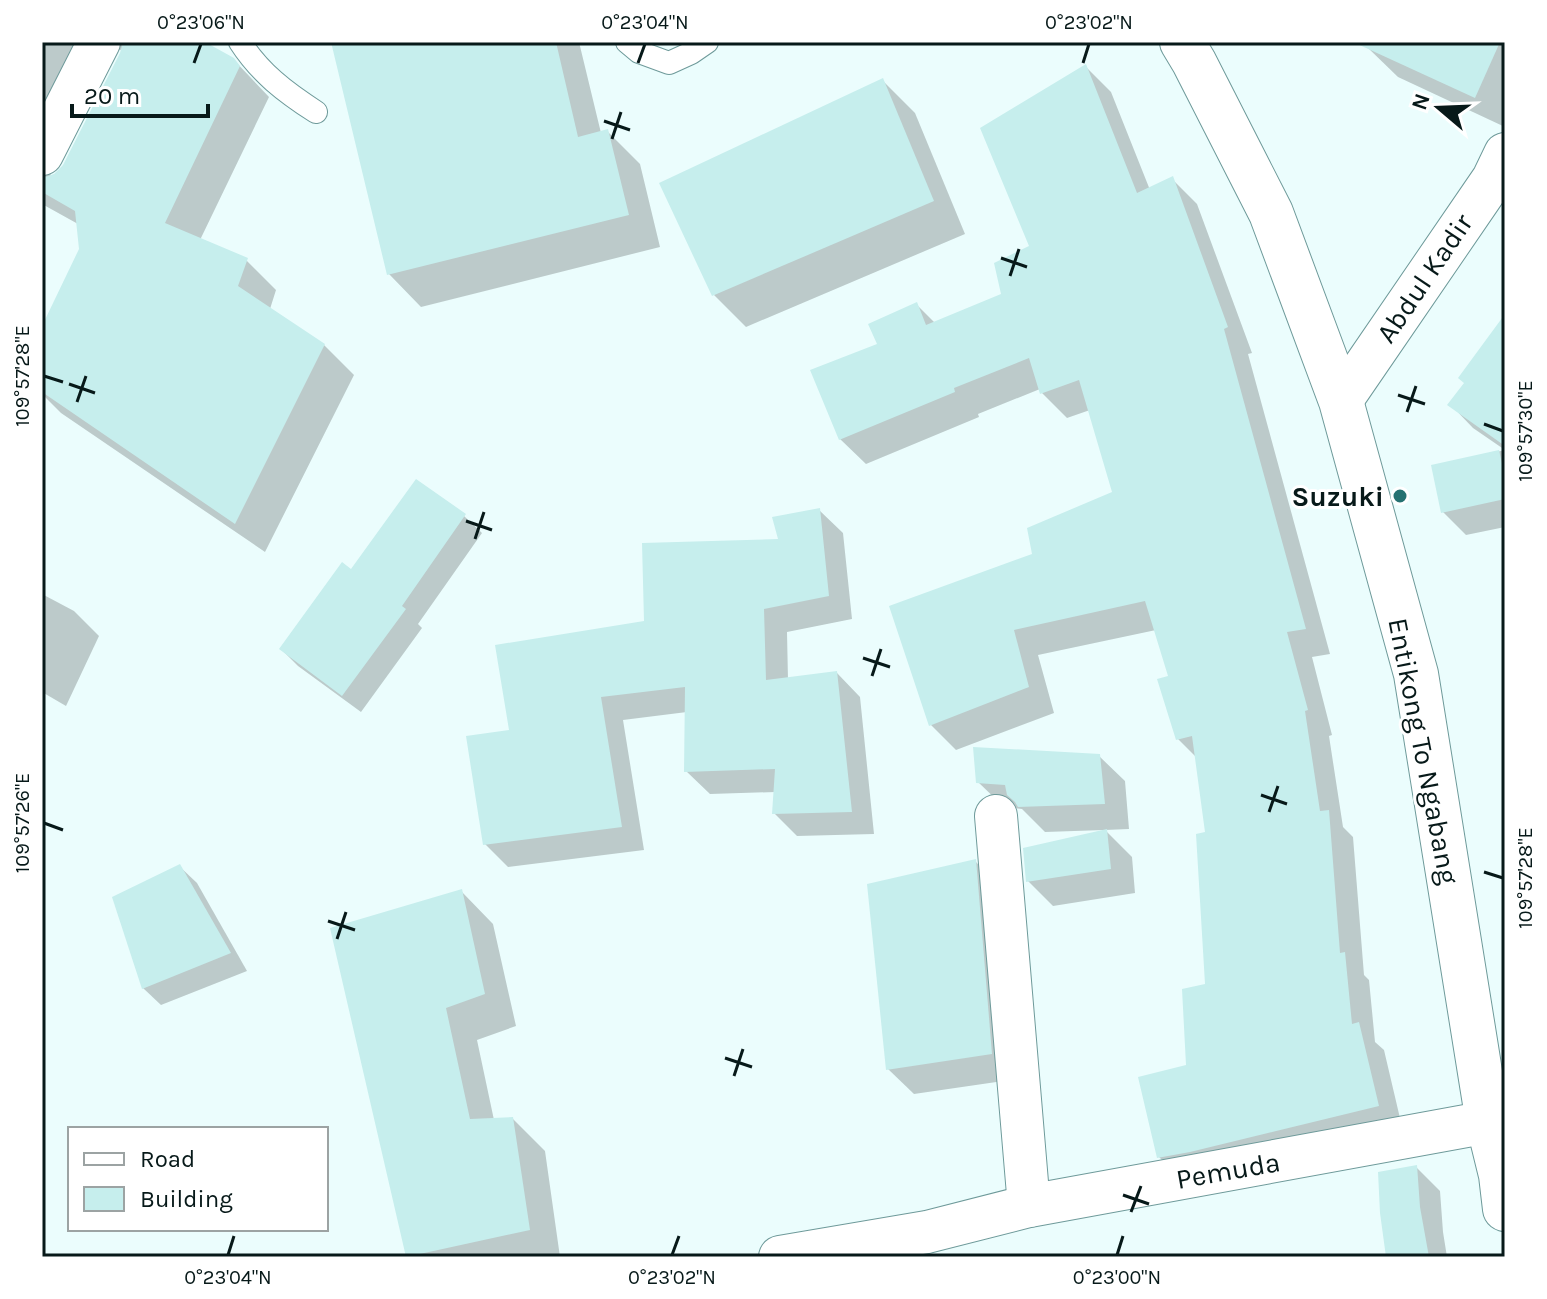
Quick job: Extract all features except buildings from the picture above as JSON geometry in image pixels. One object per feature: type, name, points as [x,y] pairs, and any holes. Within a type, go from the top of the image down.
[{"type":"highway","name":"Entikong To Ngabang","points":[[1182,42],[1271,213],[1341,401],[1416,674],[1488,1122],[1504,1186]]},
{"type":"street","points":[[42,154],[99,42]]},
{"type":"street","name":"Abdul Kadir","points":[[1341,401],[1501,174]]},
{"type":"street","points":[[996,816],[1029,1206]]},
{"type":"street","name":"Pemuda","points":[[780,1257],[833,1252],[1029,1206],[1488,1122]]},
{"type":"lane","points":[[240,42],[284,92],[316,112]]},
{"type":"lane","points":[[627,42],[639,52],[669,63],[707,42]]},
{"type":"place","name":"Suzuki","points":[[1400,496]]}]
